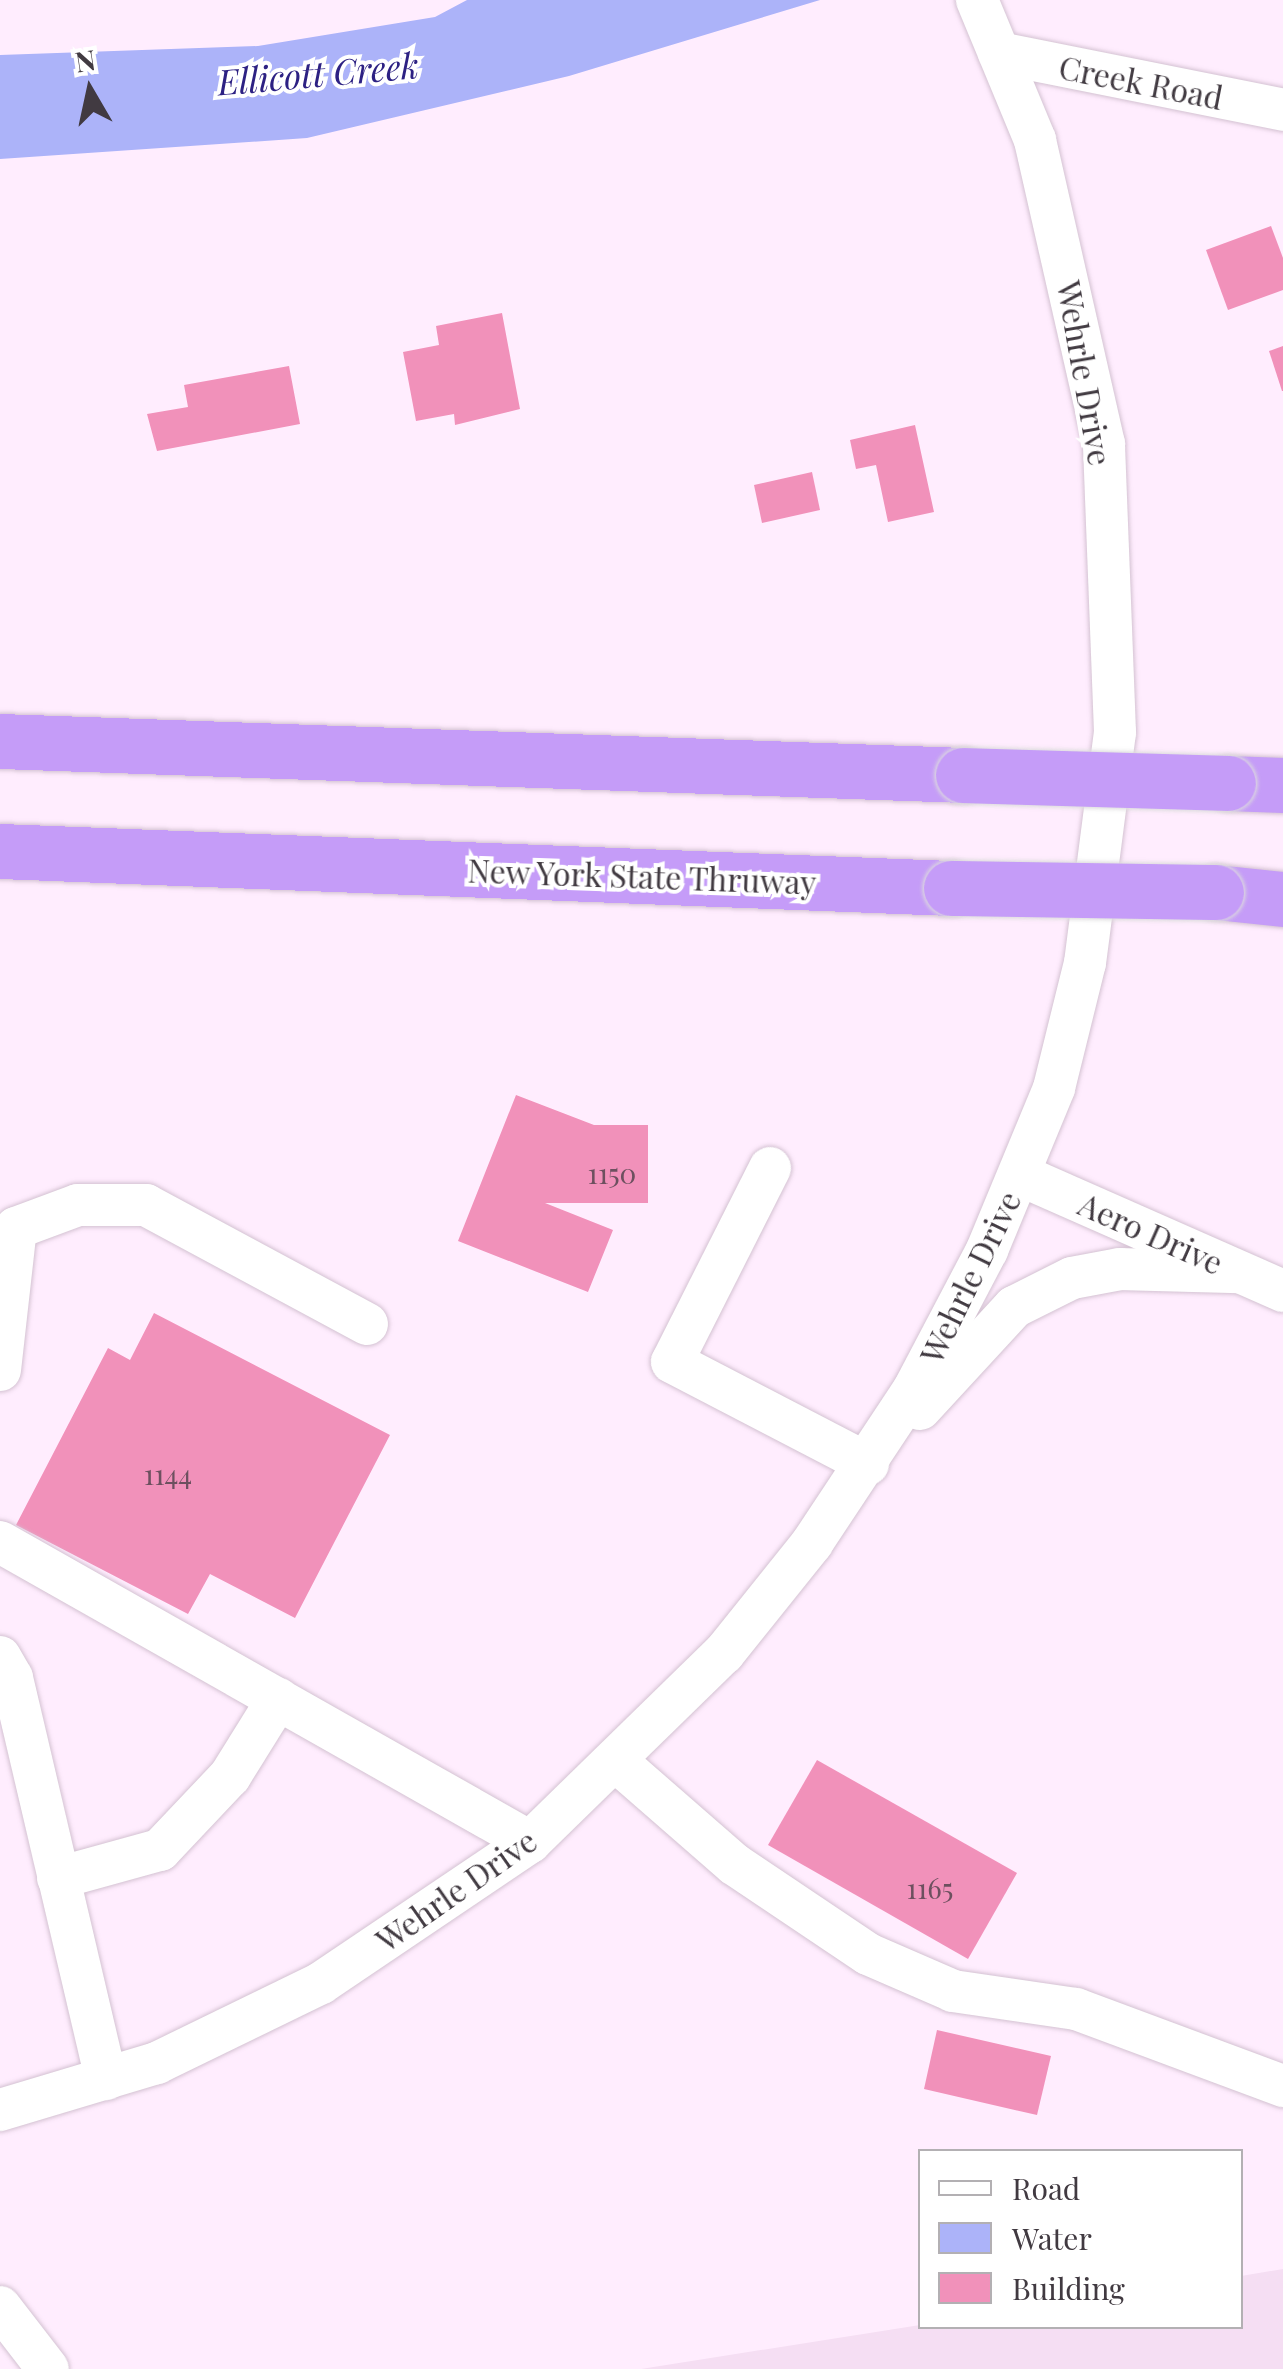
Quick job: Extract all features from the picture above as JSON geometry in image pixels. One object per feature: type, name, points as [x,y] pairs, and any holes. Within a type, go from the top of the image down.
[{"type":"highway","points":[[0,741],[1283,785]]},
{"type":"highway","name":"New York State Thruway","points":[[0,851],[950,888],[1216,892],[1283,898]]},
{"type":"street","name":"Wehrle Drive","points":[[0,2110],[157,2064],[321,1983],[530,1842],[617,1762],[724,1653],[868,1464],[987,1250],[1054,1088],[1102,867],[1115,732],[1114,608],[1104,444],[1035,140],[977,0]]},
{"type":"street","name":"Creek Road","points":[[999,53],[1283,110]]},
{"type":"street","points":[[770,1168],[672,1362],[868,1464],[1014,1307],[1072,1278],[1120,1269],[1238,1272]]},
{"type":"street","name":"Aero Drive","points":[[1020,1175],[1283,1291]]},
{"type":"street","points":[[0,1370],[16,1228],[78,1205],[146,1205],[367,1324]]},
{"type":"street","points":[[0,1542],[530,1842]]},
{"type":"street","points":[[0,1656],[12,1678],[106,2079]]},
{"type":"street","points":[[58,1878],[160,1850],[230,1776],[278,1700]]},
{"type":"street","points":[[617,1762],[734,1864],[868,1954],[953,1991],[1076,2009],[1283,2086]]},
{"type":"street","points":[[0,2307],[48,2369]]},
{"type":"shaded area","points":[[1283,2269],[1283,2369],[641,2369],[918,2325],[918,2329],[1243,2329],[1243,2276]]},
{"type":"water","name":"Ellicott Creek","points":[[467,0],[820,0],[569,76],[307,138],[0,159],[0,55],[258,46],[435,17]]},
{"type":"building","points":[[1271,226],[1283,258],[1283,290],[1228,310],[1206,250]]},
{"type":"building","points":[[502,313],[520,409],[455,425],[454,414],[416,421],[403,352],[439,345],[436,326]]},
{"type":"building","points":[[1283,346],[1283,391],[1282,391],[1269,351]]},
{"type":"building","points":[[289,366],[300,424],[157,451],[147,414],[188,407],[184,385]]},
{"type":"building","points":[[915,425],[934,512],[888,522],[876,465],[856,469],[850,440]]},
{"type":"building","points":[[812,472],[820,510],[762,523],[754,485]]},
{"type":"building","points":[[516,1095],[594,1125],[648,1125],[648,1203],[545,1203],[613,1230],[588,1292],[458,1241]]},
{"type":"building","points":[[154,1313],[390,1435],[295,1618],[210,1574],[188,1614],[16,1525],[108,1348],[130,1360]]},
{"type":"building","points":[[817,1760],[1017,1873],[968,1959],[768,1845]]},
{"type":"building","points":[[937,2030],[1051,2056],[1037,2115],[924,2089]]}]
